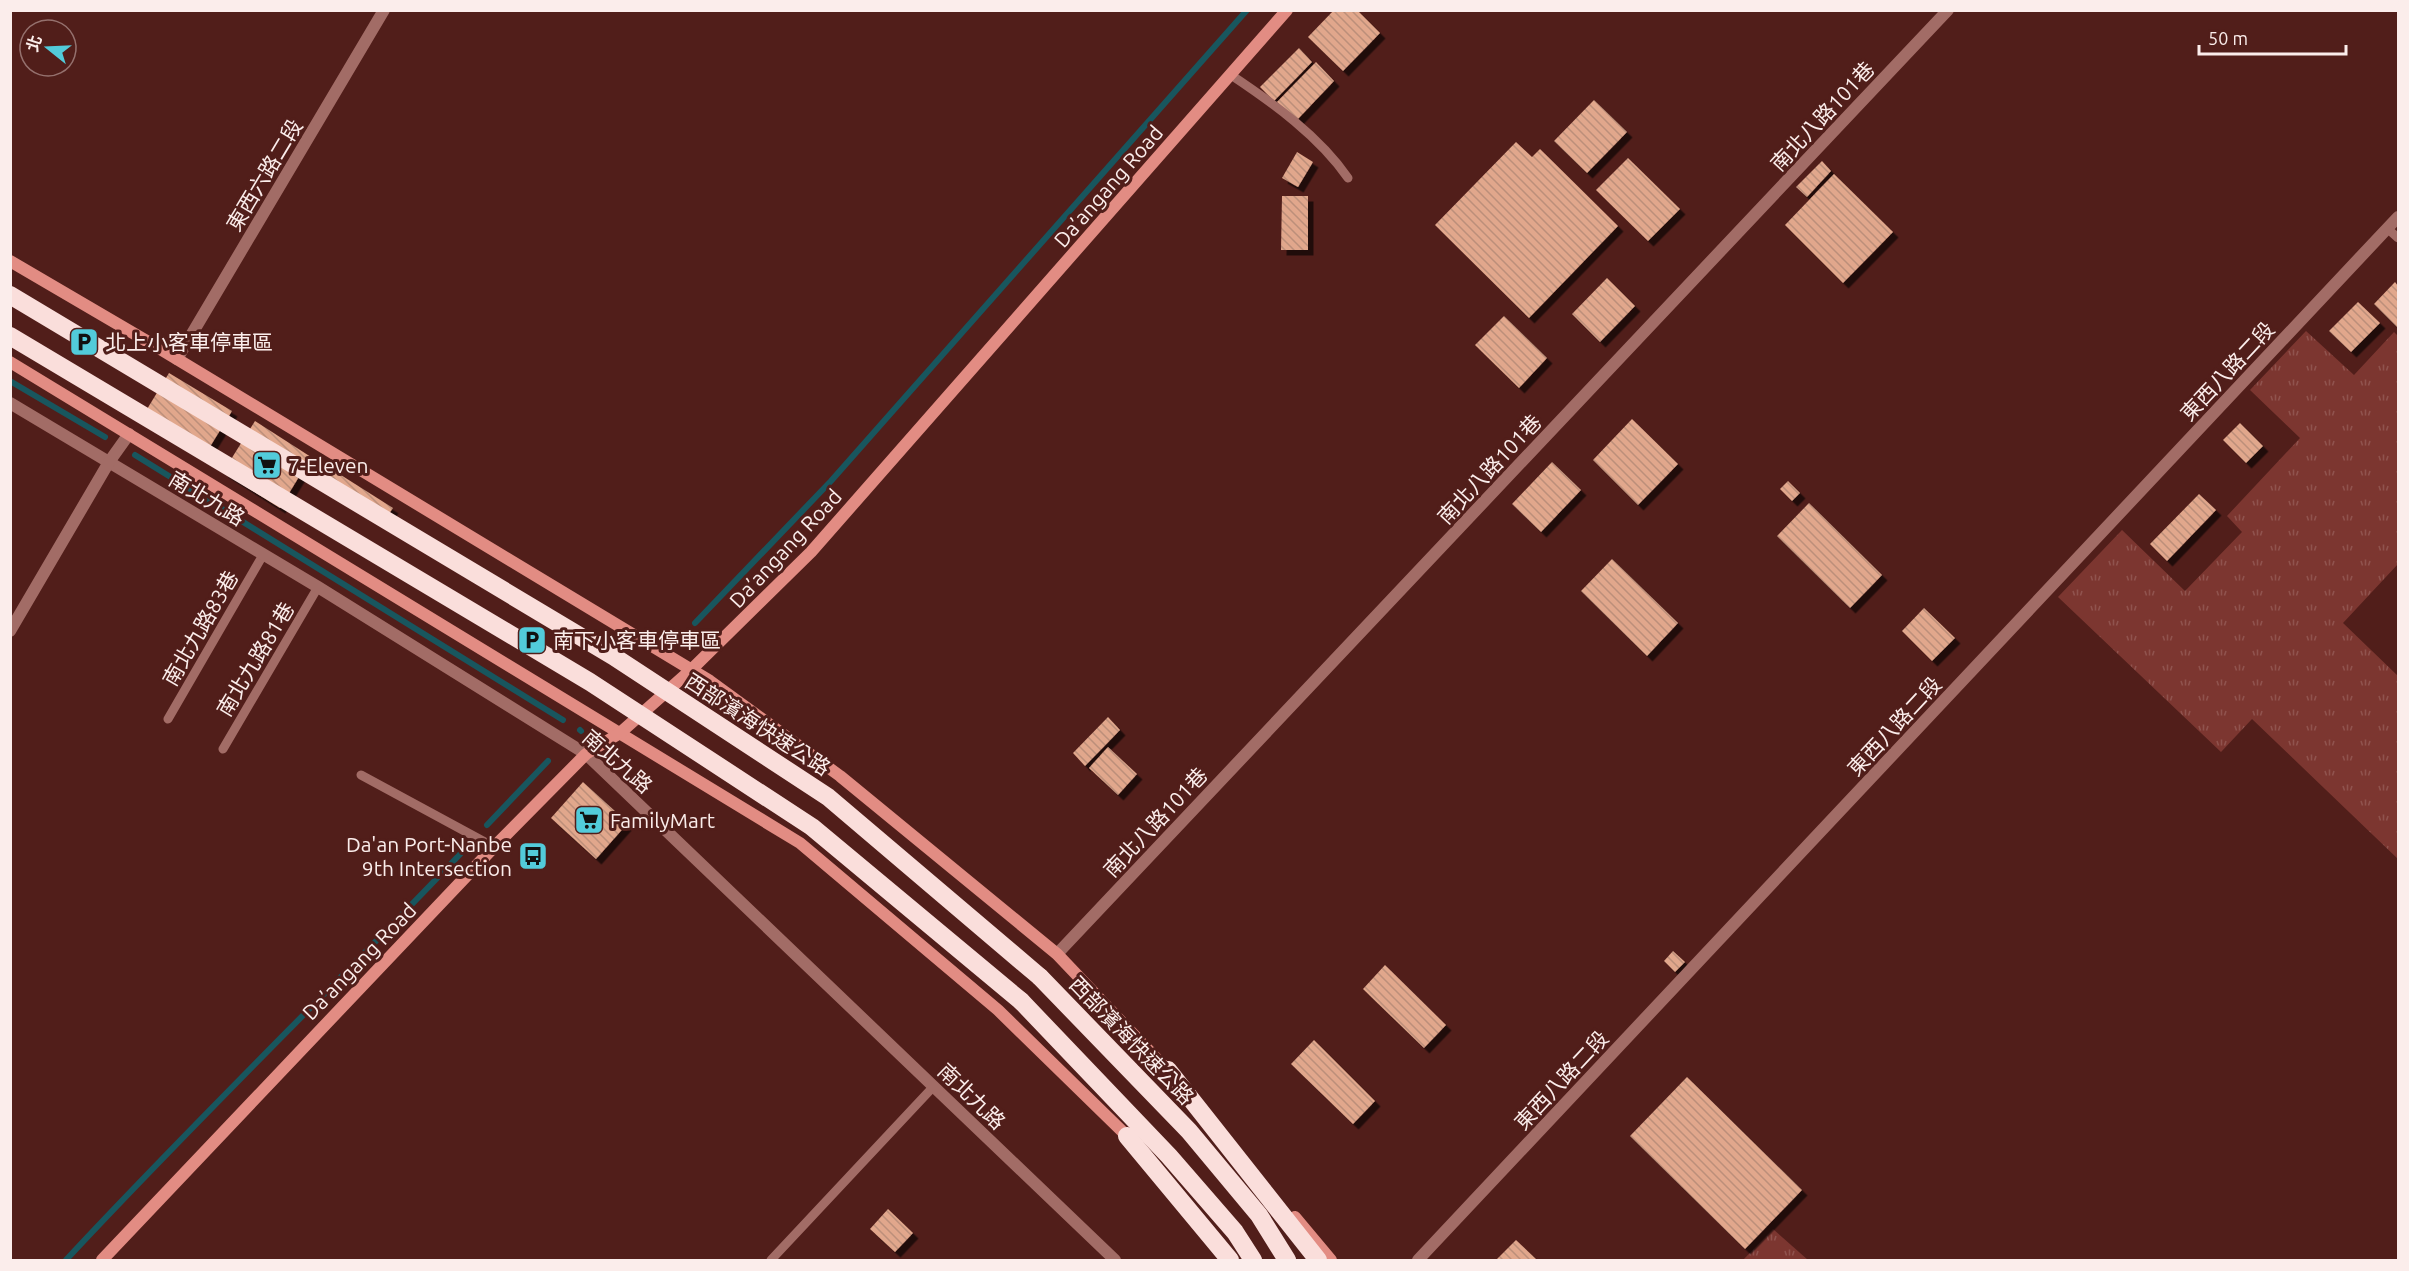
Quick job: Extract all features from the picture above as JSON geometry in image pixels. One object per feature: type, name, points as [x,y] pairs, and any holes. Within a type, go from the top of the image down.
[{"type":"highway","name":"西部濱海快速公路","points":[[10,295],[614,656],[828,797],[1040,977],[1189,1131],[1260,1215],[1287,1260]]},
{"type":"highway","points":[[10,336],[590,682],[812,827],[1021,1001],[1169,1156],[1234,1232],[1253,1260]]},
{"type":"highway","points":[[1168,1070],[1318,1260]]},
{"type":"highway","points":[[1127,1136],[1230,1260]]},
{"type":"street","name":"東西六路二段","points":[[177,359],[384,10]]},
{"type":"street","name":"Da’angang Road","points":[[105,1260],[494,847],[586,754],[620,733],[692,669],[811,552],[1287,10]]},
{"type":"street","name":"南北八路101巷","points":[[1057,954],[1948,10]]},
{"type":"street","name":"東西八路二段","points":[[1418,1260],[2398,217]]},
{"type":"street","points":[[10,261],[692,669],[840,776],[1057,954],[1206,1109],[1331,1260]]},
{"type":"street","points":[[10,362],[800,843],[999,1010],[1127,1136],[1146,1171],[1219,1260]]},
{"type":"street","name":"南北九路","points":[[10,403],[318,587],[586,754],[1114,1260]]},
{"type":"street","points":[[10,631],[109,462],[129,434]]},
{"type":"lane","points":[[1231,75],[1263,96],[1332,156],[1348,178]]},
{"type":"lane","points":[[2388,229],[2398,238]]},
{"type":"lane","name":"南北九路83巷","points":[[168,719],[263,555]]},
{"type":"lane","name":"南北九路81巷","points":[[223,749],[318,587]]},
{"type":"lane","points":[[361,776],[494,847]]},
{"type":"lane","points":[[771,1260],[934,1086]]},
{"type":"green space","points":[[2306,331],[2354,375],[2394,332],[2398,336],[2398,564],[2343,623],[2398,676],[2398,859],[2252,719],[2221,752],[2058,597],[2122,530],[2185,591],[2242,532],[2227,516],[2300,438],[2250,390]]},
{"type":"green space","points":[[1773,1229],[1808,1260],[1743,1260]]},
{"type":"building","points":[[1334,10],[1357,10],[1380,33],[1343,71],[1308,37]]},
{"type":"building","points":[[1299,48],[1312,62],[1274,101],[1260,87]]},
{"type":"building","points":[[1316,62],[1334,81],[1296,121],[1277,102]]},
{"type":"building","points":[[1594,100],[1627,132],[1587,173],[1554,141]]},
{"type":"building","points":[[1516,142],[1532,157],[1540,149],[1618,226],[1529,318],[1435,225]]},
{"type":"building","points":[[1297,152],[1313,162],[1298,187],[1282,178]]},
{"type":"building","points":[[1628,158],[1680,209],[1648,241],[1596,190]]},
{"type":"building","points":[[1822,161],[1831,171],[1807,197],[1796,187]]},
{"type":"building","points":[[1834,174],[1893,232],[1843,283],[1785,225]]},
{"type":"building","points":[[1282,196],[1308,196],[1308,250],[1281,250]]},
{"type":"building","points":[[1607,278],[1635,306],[1600,342],[1572,314]]},
{"type":"building","points":[[2395,282],[2398,286],[2398,328],[2374,304]]},
{"type":"building","points":[[2358,302],[2380,323],[2351,352],[2329,331]]},
{"type":"building","points":[[1504,316],[1547,358],[1519,388],[1475,345]]},
{"type":"building","points":[[169,373],[232,411],[203,458],[141,419]]},
{"type":"building","points":[[1632,419],[1678,464],[1638,505],[1593,460]]},
{"type":"building","name":"7-Eleven","points":[[255,421],[311,457],[280,508],[223,472]]},
{"type":"building","points":[[2240,423],[2263,446],[2246,463],[2223,440]]},
{"type":"building","points":[[1552,462],[1581,490],[1541,532],[1512,504]]},
{"type":"building","points":[[333,470],[393,508],[383,522],[324,485]]},
{"type":"building","points":[[1788,481],[1800,493],[1792,501],[1780,489]]},
{"type":"building","points":[[2199,494],[2216,510],[2167,561],[2150,544]]},
{"type":"building","points":[[1809,503],[1882,575],[1850,608],[1777,536]]},
{"type":"building","points":[[1612,559],[1678,623],[1647,656],[1581,591]]},
{"type":"building","points":[[1924,608],[1955,638],[1932,661],[1902,631]]},
{"type":"building","points":[[1108,717],[1120,730],[1085,766],[1073,753]]},
{"type":"building","points":[[1108,747],[1137,774],[1118,795],[1089,768]]},
{"type":"building","name":"FamilyMart","points":[[583,782],[628,823],[596,859],[551,818]]},
{"type":"building","points":[[1673,951],[1685,962],[1675,972],[1664,961]]},
{"type":"building","points":[[1385,965],[1446,1025],[1424,1048],[1363,989]]},
{"type":"building","points":[[1314,1040],[1375,1101],[1353,1124],[1291,1064]]},
{"type":"building","points":[[1687,1077],[1802,1190],[1745,1249],[1630,1136]]},
{"type":"building","points":[[888,1209],[913,1233],[895,1252],[870,1229]]},
{"type":"building","points":[[1516,1240],[1537,1260],[1496,1260]]},
{"type":"waterway","points":[[695,623],[831,481],[1247,10]]},
{"type":"waterway","points":[[10,381],[105,437]]},
{"type":"waterway","points":[[135,455],[563,720]]},
{"type":"waterway","points":[[487,825],[548,761]]},
{"type":"waterway","points":[[66,1260],[465,849]]},
{"type":"place","name":"北上小客車停車區","points":[[84,342]]},
{"type":"place","name":"7-Eleven","points":[[267,465]]},
{"type":"place","name":"南下小客車停車區","points":[[532,640]]},
{"type":"place","name":"FamilyMart","points":[[589,820]]},
{"type":"place","name":"Da'an Port-Nanbe 9th Intersection","points":[[533,856]]}]
